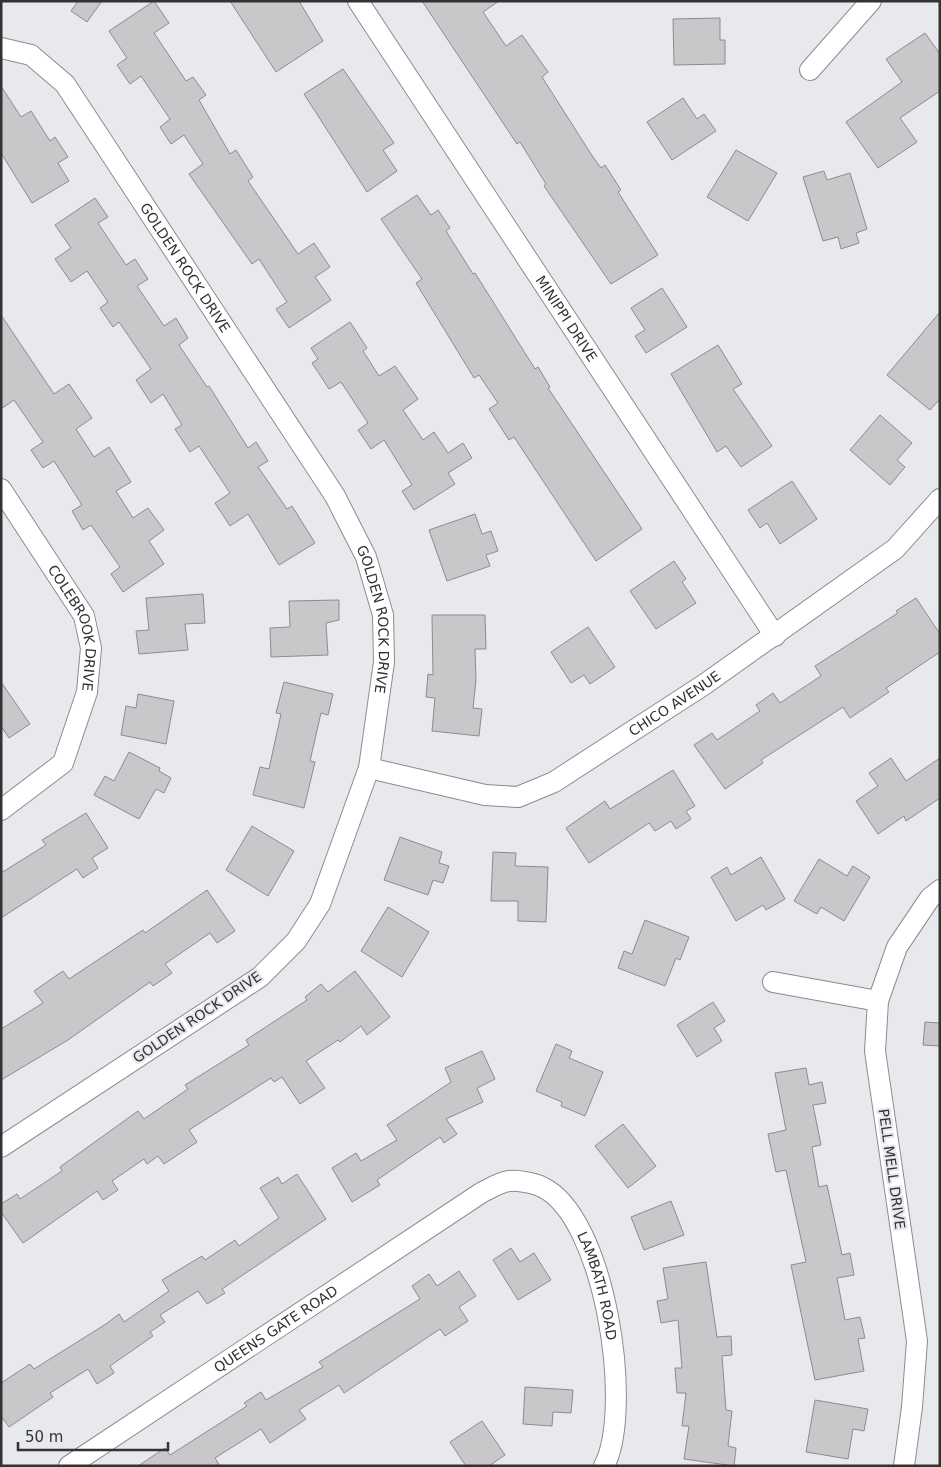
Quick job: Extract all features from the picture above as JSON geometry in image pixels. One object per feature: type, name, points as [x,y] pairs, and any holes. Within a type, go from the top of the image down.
[{"type":"street","name":"MINIPPI DRIVE","points":[[358,1],[775,636]]},
{"type":"street","points":[[810,70],[871,1]]},
{"type":"street","name":"GOLDEN ROCK DRIVE","points":[[1,48],[31,55],[65,84],[335,496],[366,557],[383,615],[384,662],[369,768],[320,904],[296,941],[260,977],[1,1147]]},
{"type":"street","name":"COLEBROOK DRIVE","points":[[1,489],[84,616],[91,648],[87,692],[63,763],[1,810]]},
{"type":"street","name":"CHICO AVENUE","points":[[369,768],[485,794],[518,797],[554,782],[775,636],[895,549],[940,499]]},
{"type":"street","name":"PELL MELL DRIVE","points":[[904,1466],[912,1407],[917,1341],[875,1051],[878,1001],[897,947],[930,898],[940,890]]},
{"type":"street","points":[[773,982],[878,1001]]},
{"type":"street","name":"LAMBATH ROAD","points":[[481,1193],[509,1181],[542,1186],[565,1204],[585,1239],[608,1306],[616,1384],[611,1453],[604,1466]]},
{"type":"street","name":"QUEENS GATE ROAD","points":[[69,1466],[481,1193]]},
{"type":"building","points":[[78,1],[102,1],[87,22],[71,11]]},
{"type":"building","points":[[154,1],[169,23],[154,33],[186,81],[193,77],[206,95],[199,100],[230,154],[236,150],[253,177],[248,181],[298,254],[314,243],[330,267],[315,277],[331,300],[289,328],[276,309],[287,302],[259,259],[252,264],[189,174],[203,164],[184,135],[171,144],[160,127],[170,119],[141,76],[130,84],[117,65],[127,58],[109,31]]},
{"type":"building","points":[[230,1],[299,1],[323,41],[276,72]]},
{"type":"building","points":[[422,1],[499,1],[483,12],[506,46],[522,35],[548,72],[542,77],[601,168],[605,165],[621,190],[618,192],[658,255],[611,284],[544,186],[546,184],[520,142],[517,144]]},
{"type":"building","points":[[720,18],[720,40],[725,40],[725,64],[674,65],[673,19]]},
{"type":"building","points":[[925,33],[940,54],[940,91],[900,118],[917,142],[878,168],[846,122],[902,82],[886,59]]},
{"type":"building","points":[[343,69],[394,143],[383,150],[397,171],[367,192],[304,94]]},
{"type":"building","points":[[1,86],[21,117],[31,111],[50,141],[55,137],[68,157],[58,163],[69,181],[32,203],[1,153]]},
{"type":"building","points":[[683,98],[697,119],[704,114],[716,131],[672,160],[647,122]]},
{"type":"building","points":[[736,150],[777,173],[748,221],[707,197]]},
{"type":"building","points":[[824,171],[827,180],[850,173],[867,229],[856,233],[859,243],[841,249],[838,237],[823,241],[803,177]]},
{"type":"building","points":[[417,195],[431,215],[438,210],[450,228],[446,231],[473,274],[475,273],[535,369],[538,367],[550,387],[548,388],[642,529],[596,561],[514,437],[509,440],[489,409],[498,403],[479,375],[474,378],[416,283],[422,279],[381,219]]},
{"type":"building","points":[[95,198],[108,217],[98,223],[126,265],[135,259],[148,279],[137,286],[164,326],[176,318],[188,338],[179,345],[207,387],[209,386],[248,448],[256,442],[268,461],[258,467],[287,509],[292,506],[315,543],[279,565],[248,514],[230,526],[215,503],[230,493],[199,446],[190,452],[175,429],[182,425],[163,394],[151,403],[136,380],[151,369],[119,322],[113,327],[100,308],[108,302],[87,271],[71,282],[55,259],[71,248],[55,225]]},
{"type":"building","points":[[662,288],[687,327],[646,353],[635,336],[645,330],[631,308]]},
{"type":"building","points":[[940,312],[940,399],[930,410],[887,375]]},
{"type":"building","points":[[1,315],[54,394],[69,384],[92,418],[76,429],[94,457],[109,447],[131,482],[116,491],[133,518],[148,508],[164,530],[149,541],[164,564],[123,592],[111,574],[120,567],[91,525],[83,530],[72,511],[82,505],[54,461],[43,468],[31,450],[43,442],[14,400],[1,409]]},
{"type":"building","points":[[350,322],[367,348],[363,351],[379,376],[395,366],[418,399],[403,410],[423,440],[434,432],[448,453],[463,443],[472,458],[448,473],[455,484],[414,510],[402,491],[412,485],[384,440],[371,449],[358,430],[368,423],[341,382],[329,389],[312,363],[318,359],[311,348]]},
{"type":"building","points":[[718,345],[742,384],[733,389],[772,446],[741,467],[726,446],[717,452],[671,374]]},
{"type":"building","points":[[880,415],[912,443],[897,460],[905,467],[890,485],[850,450]]},
{"type":"building","points":[[792,481],[817,519],[780,544],[767,523],[760,528],[748,510]]},
{"type":"building","points":[[475,514],[482,534],[491,531],[498,551],[486,555],[490,566],[447,581],[429,530]]},
{"type":"building","points":[[674,561],[686,579],[682,582],[696,603],[656,629],[630,591]]},
{"type":"building","points":[[203,594],[205,623],[185,624],[188,650],[139,654],[136,631],[149,630],[146,598]]},
{"type":"building","points":[[916,598],[940,634],[940,652],[886,688],[889,692],[850,718],[843,707],[761,760],[763,763],[725,789],[694,745],[712,733],[717,740],[760,711],[756,705],[773,693],[780,703],[821,676],[815,666],[898,613],[896,611]]},
{"type":"building","points":[[339,600],[339,620],[326,623],[328,655],[271,657],[270,628],[290,627],[289,601]]},
{"type":"building","points":[[432,615],[485,615],[486,649],[475,649],[476,680],[473,708],[482,709],[479,736],[432,731],[435,698],[426,697],[428,674],[433,675]]},
{"type":"building","points":[[588,627],[615,667],[590,684],[584,675],[571,683],[551,652]]},
{"type":"building","points":[[1,682],[30,724],[9,738],[1,726]]},
{"type":"building","points":[[284,682],[333,694],[328,715],[321,713],[310,761],[315,762],[304,808],[253,795],[260,767],[269,769],[281,714],[276,713]]},
{"type":"building","points":[[138,694],[174,701],[166,744],[121,735],[126,706],[136,708]]},
{"type":"building","points":[[129,752],[160,768],[159,771],[171,778],[164,793],[156,789],[139,819],[94,795],[105,776],[114,781]]},
{"type":"building","points":[[891,758],[906,781],[940,758],[940,798],[906,821],[904,816],[878,834],[856,801],[878,786],[869,773]]},
{"type":"building","points":[[673,770],[695,806],[686,811],[691,819],[676,829],[671,821],[655,831],[649,823],[589,863],[566,828],[605,801],[610,809]]},
{"type":"building","points":[[86,813],[108,848],[92,858],[98,868],[83,878],[77,869],[1,918],[1,873],[46,845],[42,840]]},
{"type":"building","points":[[252,826],[294,851],[268,896],[226,870]]},
{"type":"building","points":[[400,837],[442,852],[439,863],[449,866],[443,883],[433,880],[428,895],[384,880]]},
{"type":"building","points":[[493,852],[516,853],[515,866],[548,867],[546,922],[518,921],[518,901],[491,901]]},
{"type":"building","points":[[761,857],[785,899],[766,910],[763,905],[736,921],[711,877],[727,867],[731,875]]},
{"type":"building","points":[[819,859],[847,876],[853,866],[870,877],[844,921],[821,907],[817,914],[794,901]]},
{"type":"building","points":[[207,890],[235,931],[217,943],[210,933],[165,964],[172,973],[153,986],[150,982],[68,1040],[1,1080],[1,1029],[43,1003],[34,991],[63,971],[69,979],[143,930],[145,933]]},
{"type":"building","points":[[388,907],[429,932],[402,977],[361,951]]},
{"type":"building","points":[[645,920],[689,937],[680,960],[676,958],[665,986],[618,968],[624,951],[632,954]]},
{"type":"building","points":[[355,971],[390,1017],[367,1035],[361,1026],[340,1042],[338,1040],[306,1061],[325,1088],[300,1104],[282,1077],[274,1082],[271,1078],[189,1130],[197,1142],[164,1164],[158,1156],[147,1164],[144,1159],[112,1181],[118,1190],[103,1200],[97,1191],[23,1243],[1,1212],[1,1204],[17,1194],[20,1199],[62,1171],[60,1167],[138,1111],[144,1119],[188,1089],[185,1085],[249,1045],[246,1040],[307,1000],[305,997],[321,984],[328,992]]},
{"type":"building","points":[[713,1002],[725,1021],[714,1028],[722,1041],[697,1057],[677,1025]]},
{"type":"building","points":[[925,1022],[940,1023],[940,1046],[923,1045]]},
{"type":"building","points":[[556,1044],[572,1051],[569,1058],[603,1072],[585,1116],[561,1106],[562,1102],[536,1091]]},
{"type":"building","points":[[482,1051],[495,1079],[477,1088],[483,1102],[446,1119],[457,1134],[444,1143],[440,1137],[377,1180],[380,1185],[352,1202],[332,1168],[356,1153],[361,1161],[397,1140],[387,1125],[451,1082],[445,1068]]},
{"type":"building","points":[[806,1068],[809,1085],[822,1082],[826,1103],[813,1105],[821,1145],[812,1147],[819,1187],[827,1185],[842,1255],[850,1253],[854,1275],[837,1278],[845,1320],[860,1317],[865,1338],[858,1339],[864,1371],[815,1380],[791,1265],[806,1262],[786,1170],[776,1172],[768,1134],[786,1130],[775,1073]]},
{"type":"building","points":[[623,1124],[656,1166],[628,1188],[595,1146]]},
{"type":"building","points":[[297,1174],[326,1219],[222,1289],[225,1293],[207,1304],[198,1291],[160,1315],[165,1322],[150,1332],[153,1336],[110,1366],[114,1373],[97,1384],[88,1369],[50,1393],[53,1397],[9,1427],[1,1416],[1,1383],[30,1364],[34,1369],[119,1314],[124,1322],[169,1291],[162,1280],[202,1256],[205,1260],[235,1240],[239,1246],[279,1218],[260,1188],[278,1177],[282,1184]]},
{"type":"building","points":[[671,1201],[684,1235],[644,1250],[631,1217]]},
{"type":"building","points":[[511,1248],[520,1262],[534,1253],[551,1280],[518,1300],[493,1260]]},
{"type":"building","points":[[706,1262],[717,1337],[731,1336],[732,1355],[722,1356],[726,1410],[732,1411],[728,1446],[736,1448],[734,1466],[684,1459],[689,1426],[682,1426],[686,1393],[677,1393],[675,1368],[682,1368],[678,1320],[661,1323],[657,1301],[668,1299],[663,1268]]},
{"type":"building","points":[[459,1271],[476,1296],[459,1307],[468,1321],[445,1336],[440,1329],[344,1393],[339,1385],[299,1410],[306,1419],[270,1443],[261,1429],[215,1458],[220,1466],[138,1466],[165,1448],[170,1455],[247,1406],[244,1403],[261,1392],[266,1400],[323,1367],[319,1362],[420,1299],[412,1286],[429,1274],[437,1286]]},
{"type":"building","points":[[525,1387],[573,1390],[571,1413],[553,1412],[552,1426],[523,1424]]},
{"type":"building","points":[[815,1400],[868,1409],[864,1431],[853,1429],[848,1459],[806,1452]]},
{"type":"building","points":[[482,1421],[505,1455],[489,1466],[466,1466],[450,1442]]}]
